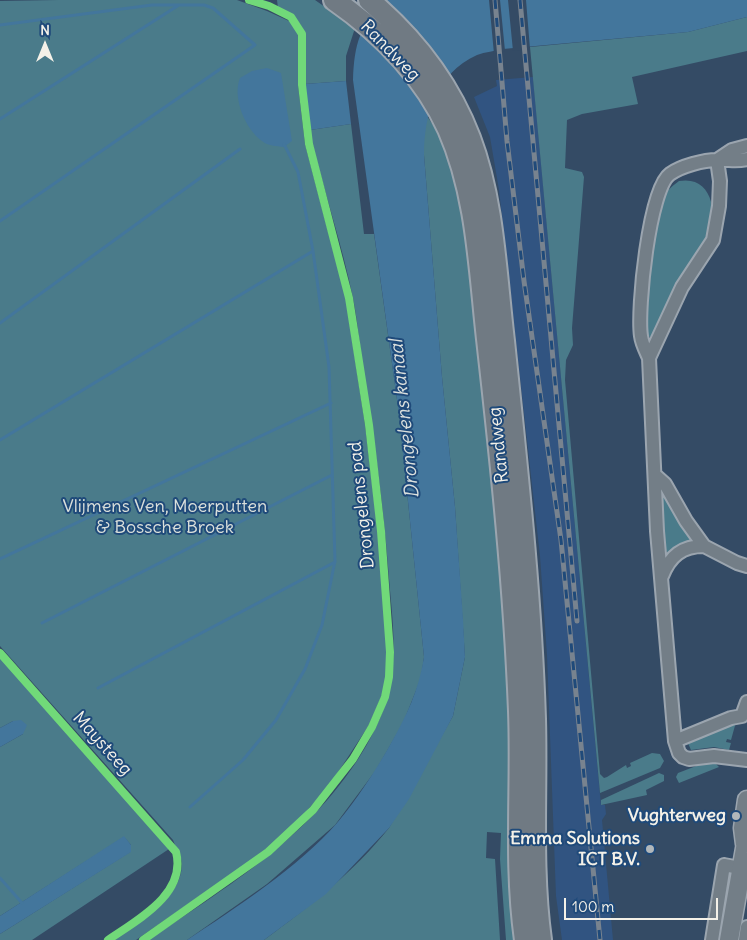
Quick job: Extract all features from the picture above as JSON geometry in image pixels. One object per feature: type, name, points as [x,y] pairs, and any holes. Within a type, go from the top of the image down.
[{"type":"main road","name":"Randweg","points":[[369,0],[395,23],[426,59],[458,110],[478,162],[486,196],[519,483],[530,610],[535,720],[536,893],[541,940]]},
{"type":"main road","name":"Randweg","points":[[341,5],[381,36],[411,68],[434,103],[452,140],[467,189],[474,227],[506,512],[515,611],[519,723],[520,895],[525,940]]},
{"type":"main road","points":[[729,940],[732,867],[746,841],[743,828],[747,800]]},
{"type":"street","points":[[747,146],[732,150],[717,160],[676,171],[663,181],[649,239],[642,295],[641,336],[649,358],[662,578],[675,740],[679,753],[683,757],[714,756],[747,760]]},
{"type":"street","points":[[717,160],[734,162],[747,159]]},
{"type":"street","points":[[649,358],[682,287],[713,240],[719,206],[720,181],[717,160]]},
{"type":"street","points":[[655,475],[665,484],[686,521],[704,546],[747,566]]},
{"type":"street","points":[[662,578],[668,561],[690,548],[704,546]]},
{"type":"street","points":[[675,740],[731,718],[742,716],[747,702]]},
{"type":"street","points":[[712,940],[732,867]]},
{"type":"street","points":[[745,940],[747,927]]},
{"type":"shaded area","points":[[533,77],[601,805],[605,805],[606,814],[602,820],[613,940],[562,940],[556,896],[547,655],[540,556],[499,190],[490,137],[474,97],[497,86],[496,80]]},
{"type":"green space","name":"Vlijmens Ven, Moerputten & Bossche Broek","points":[[237,0],[289,21],[296,27],[299,35],[298,85],[305,144],[346,299],[365,425],[378,532],[387,652],[386,676],[382,695],[369,725],[329,786],[293,826],[266,850],[136,940],[113,940],[148,916],[177,884],[181,871],[181,858],[173,840],[0,646],[0,1]]},
{"type":"green space","points":[[277,0],[315,0],[355,28],[346,56],[346,81],[305,84],[306,40],[304,31],[291,15],[278,8]]},
{"type":"green space","points":[[747,17],[747,51],[632,77],[638,104],[582,114],[567,120],[565,168],[582,172],[584,177],[572,328],[573,345],[566,360],[565,380],[600,774],[604,778],[607,777],[626,765],[627,768],[631,766],[630,763],[652,753],[660,754],[664,761],[660,768],[600,793],[530,47],[688,32]]},
{"type":"green space","points":[[427,116],[445,143],[462,192],[510,627],[516,940],[506,940],[500,859],[501,833],[487,832],[486,858],[495,859],[500,940],[264,940],[346,874],[389,828],[453,716],[465,657],[455,507],[442,377],[424,155],[424,134]]},
{"type":"green space","points":[[351,124],[364,234],[374,234],[399,414],[424,657],[421,678],[403,723],[376,770],[335,825],[267,884],[187,940],[148,940],[246,873],[277,849],[306,822],[333,793],[356,762],[376,727],[390,687],[394,648],[386,542],[363,365],[353,298],[310,130]]},
{"type":"green space","points":[[679,181],[690,181],[699,184],[706,190],[712,209],[712,229],[703,251],[673,290],[653,336],[648,337],[646,309],[657,222],[665,195]]},
{"type":"green space","points":[[665,493],[696,542],[670,553],[665,551],[661,494]]},
{"type":"green space","points":[[0,656],[169,849],[32,940],[0,940],[0,934],[130,852],[131,845],[124,837],[0,916],[0,747],[23,734],[13,721],[0,728]]},
{"type":"green space","points":[[736,722],[731,740],[727,739],[726,742],[731,743],[729,750],[714,747],[691,750],[687,741]]},
{"type":"green space","points":[[704,763],[715,763],[719,767],[679,783],[676,777],[678,773]]},
{"type":"green space","points":[[659,773],[664,775],[664,781],[646,790],[647,795],[601,805],[601,800]]},
{"type":"water","name":"Drongelens kanaal","points":[[387,0],[747,0],[747,17],[688,32],[487,52],[463,63],[442,84],[430,110],[424,155],[442,377],[455,507],[465,657],[453,716],[409,799],[389,828],[326,894],[264,940],[187,940],[286,871],[337,823],[365,786],[396,735],[411,703],[422,669],[424,657],[399,414],[353,80],[355,56],[360,36],[370,17]]},
{"type":"water","points":[[267,68],[281,73],[292,141],[284,147],[272,146],[256,136],[245,121],[239,103],[238,86],[240,78],[252,71]]},
{"type":"water","points":[[346,81],[351,124],[310,130],[305,84]]},
{"type":"water","points":[[21,720],[27,725],[23,734],[0,747],[0,728],[13,721]]},
{"type":"water","points":[[124,836],[131,845],[131,852],[0,934],[0,916]]},
{"type":"pier","points":[[489,0],[500,0],[505,51],[494,54]]},
{"type":"pier","points":[[508,0],[526,0],[530,49],[513,51]]},
{"type":"waterway","points":[[0,25],[152,5],[204,5],[213,8],[255,45],[0,221]]},
{"type":"waterway","points":[[0,119],[179,5]]},
{"type":"waterway","points":[[190,807],[243,760],[276,720],[305,669],[322,625],[335,561],[329,367],[313,251],[298,172],[284,144]]},
{"type":"waterway","points":[[0,323],[240,149]]},
{"type":"waterway","points":[[0,440],[313,251]]},
{"type":"waterway","points":[[0,559],[331,403]]},
{"type":"waterway","points":[[42,623],[332,475]]},
{"type":"waterway","points":[[98,688],[335,562]]},
{"type":"waterway","points":[[0,878],[22,903]]},
{"type":"railway","points":[[495,0],[507,141],[524,281],[561,540],[600,940]]},
{"type":"railway","points":[[520,0],[577,621]]},
{"type":"cycle path","name":"Drongelens pad","points":[[143,940],[268,852],[313,810],[353,759],[372,727],[385,697],[389,677],[390,652],[381,531],[369,425],[349,298],[309,144],[302,85],[302,34],[291,17],[269,6],[249,0]]},
{"type":"cycle path","name":"Maysteeg","points":[[0,653],[176,852],[177,867],[174,881],[167,893],[145,914],[108,940]]},
{"type":"place","name":"Vughterweg","points":[[736,816]]},
{"type":"place","name":"Emma Solutions ICT B.V.","points":[[650,849]]}]
